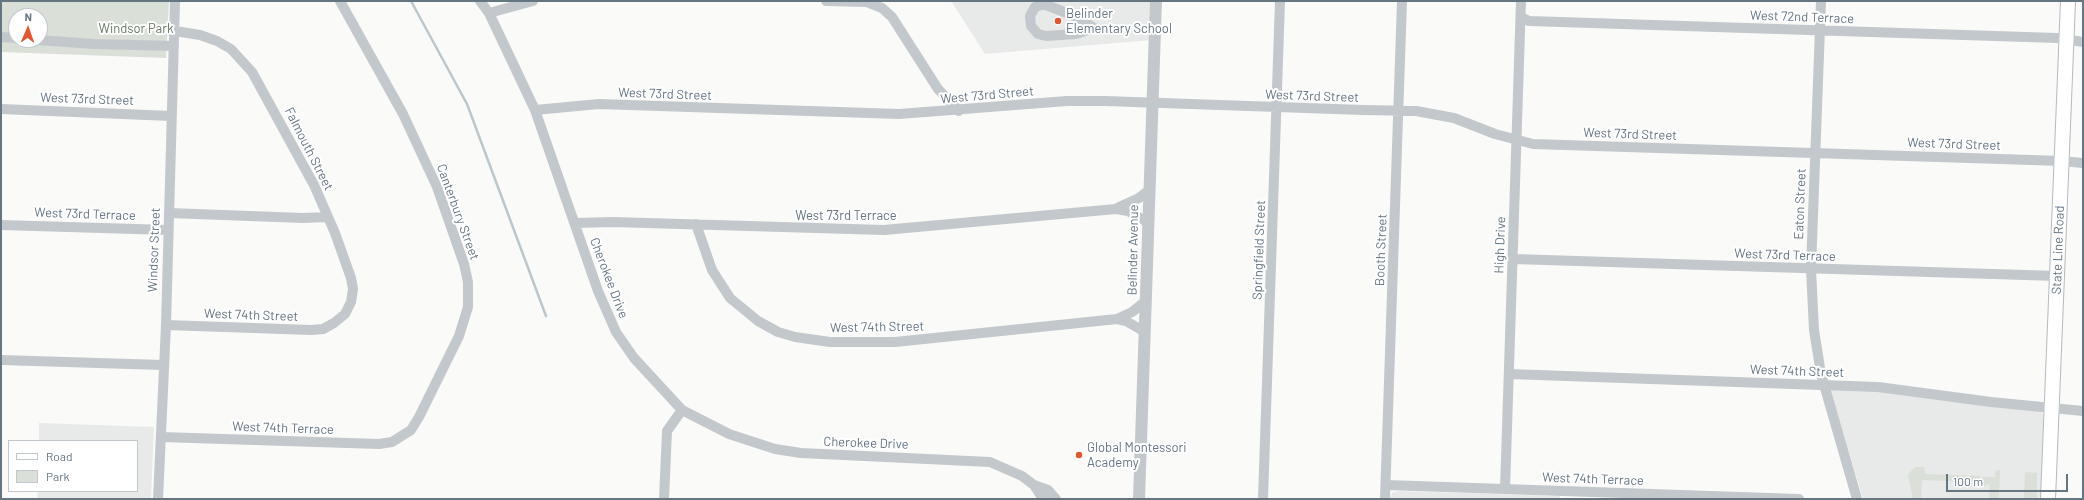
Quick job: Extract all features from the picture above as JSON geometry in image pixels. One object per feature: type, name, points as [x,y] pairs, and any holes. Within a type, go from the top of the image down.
[{"type":"main road","name":"State Line Road","points":[[2048,499],[2068,1]]},
{"type":"street","name":"Windsor Street","points":[[158,499],[166,325],[175,1]]},
{"type":"street","name":"Canterbury Street","points":[[340,1],[422,152],[437,187],[464,264],[468,282],[468,307],[459,336],[420,417],[411,430],[402,437]]},
{"type":"street","name":"Cherokee Drive","points":[[480,1],[489,13],[535,110],[598,291],[616,332],[634,358],[682,410],[729,434],[775,449],[802,453],[976,460],[1008,468],[1034,485],[1048,490],[1056,499]]},
{"type":"street","points":[[489,13],[534,1]]},
{"type":"street","points":[[826,1],[867,2],[882,8],[892,17],[938,89],[959,111]]},
{"type":"street","name":"Belinder Avenue","points":[[1139,499],[1146,301],[1148,191],[1153,102],[1156,1]]},
{"type":"street","name":"Springfield Street","points":[[1263,499],[1280,1]]},
{"type":"street","name":"Booth Street","points":[[1386,499],[1402,1]]},
{"type":"street","name":"High Drive","points":[[1505,489],[1510,374],[1521,1]]},
{"type":"street","name":"Eaton Street","points":[[1821,1],[1811,269],[1814,330],[1824,385],[1857,499]]},
{"type":"street","points":[[1046,5],[1077,17],[1094,28],[1076,34],[1041,35],[1038,34],[1031,26],[1030,16],[1035,7],[1046,5]]},
{"type":"street","name":"West 72nd Terrace","points":[[1521,16],[1530,21],[2057,38],[2083,42]]},
{"type":"street","name":"Falmouth Street","points":[[175,32],[209,37],[231,49],[242,58],[252,72],[298,154],[328,217],[351,278],[353,289],[351,302],[345,314],[334,323]]},
{"type":"street","points":[[48,41],[94,44],[174,46]]},
{"type":"street","name":"West 73rd Street","points":[[535,110],[600,104],[900,114],[959,111],[1067,101],[1153,102],[1437,113],[1516,141],[1533,144],[1815,152],[2083,163]]},
{"type":"street","name":"West 73rd Street","points":[[1,109],[171,116]]},
{"type":"street","name":"West 73rd Terrace","points":[[1116,209],[1139,198],[1148,191]]},
{"type":"street","name":"West 73rd Terrace","points":[[575,223],[613,222],[884,230],[1116,209],[1128,211],[1147,222]]},
{"type":"street","points":[[169,213],[303,218],[328,217]]},
{"type":"street","name":"West 74th Street","points":[[696,224],[712,270],[730,298],[758,321],[778,332],[794,337],[830,342],[895,342],[1117,319],[1126,321],[1145,332]]},
{"type":"street","name":"West 73rd Terrace","points":[[1,225],[168,230]]},
{"type":"street","name":"West 73rd Terrace","points":[[1513,259],[2057,276]]},
{"type":"street","name":"West 74th Street","points":[[1117,319],[1132,312],[1146,301]]},
{"type":"street","name":"West 74th Street","points":[[166,325],[311,330],[323,329],[334,323]]},
{"type":"street","points":[[1,360],[163,365]]},
{"type":"street","name":"West 74th Street","points":[[1510,374],[1878,387],[1991,402],[2083,411]]},
{"type":"street","points":[[664,499],[667,430],[682,410]]},
{"type":"street","name":"West 74th Terrace","points":[[161,437],[379,444],[392,442],[402,437]]},
{"type":"street","name":"Cherokee Drive","points":[[1034,485],[1043,499]]},
{"type":"street","name":"West 74th Terrace","points":[[1386,486],[1799,499]]},
{"type":"shaded area","name":"Belinder Elementary School","points":[[951,1],[1153,1],[1152,40],[985,54]]},
{"type":"shaded area","points":[[1837,388],[1876,391],[2040,411],[2046,416],[2042,499],[1863,499],[1832,397],[1831,391]]},
{"type":"shaded area","points":[[39,423],[154,427],[151,499],[37,499],[38,492],[138,492],[138,440],[39,440]]},
{"type":"shaded area","points":[[1398,491],[1560,496],[1560,499],[1390,499],[1392,493]]},
{"type":"green space","name":"Windsor Park","points":[[1,1],[169,1],[166,58],[1,52]]},
{"type":"green space","points":[[1916,467],[1924,467],[1925,474],[1981,476],[1978,482],[1922,480],[1921,499],[1913,499],[1908,476]]},
{"type":"green space","points":[[2000,470],[1999,499],[1989,499],[1990,484],[1982,487],[1981,481],[1983,477],[1995,477],[1995,471]]},
{"type":"green space","points":[[2025,472],[2037,473],[2037,499],[2024,499]]},
{"type":"waterway","points":[[411,1],[467,104],[546,316]]},
{"type":"place","name":"Belinder Elementary School","points":[[1058,21]]},
{"type":"place","name":"Global Montessori Academy","points":[[1079,455]]}]
